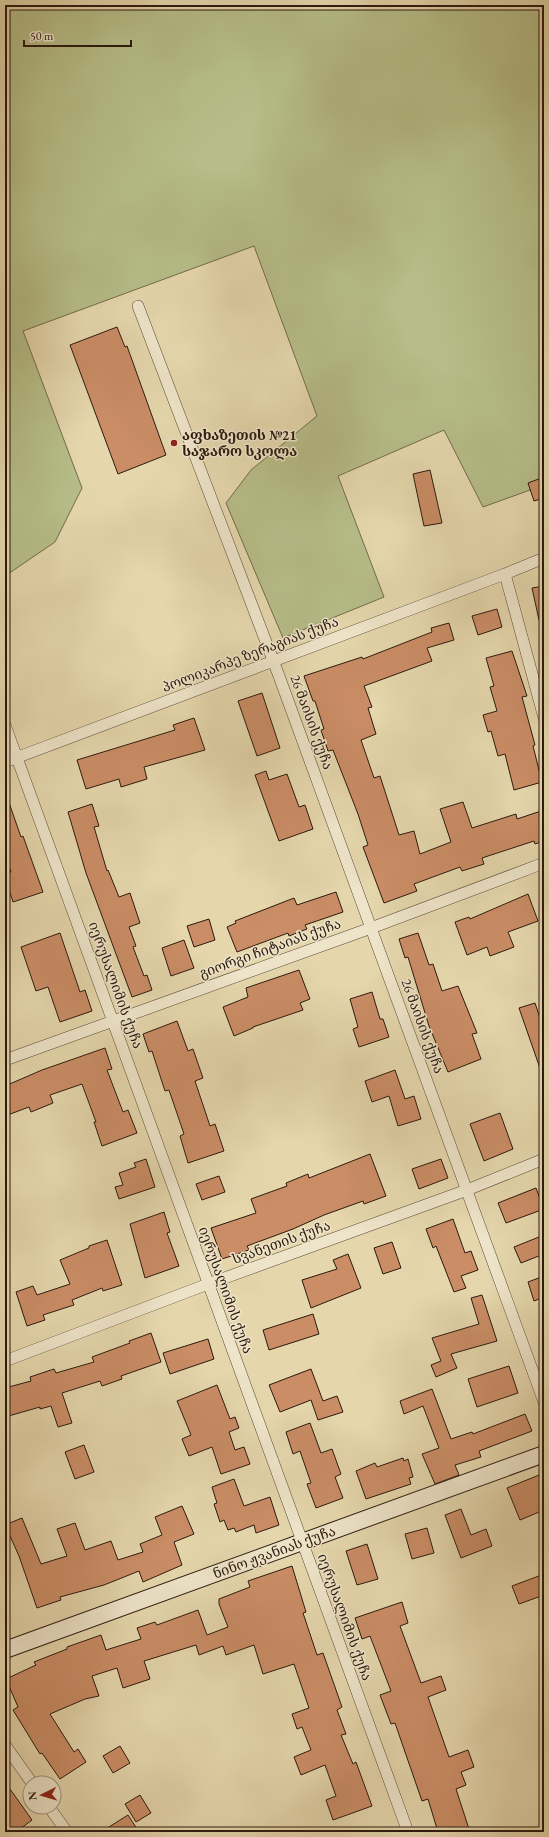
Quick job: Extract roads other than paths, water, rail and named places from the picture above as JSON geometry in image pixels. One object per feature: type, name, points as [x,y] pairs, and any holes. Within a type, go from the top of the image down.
[{"type":"street","name":"26 მაისის ქუჩა","points":[[138,306],[274,661],[544,1402]]},
{"type":"street","name":"პოლიკარპე ზერაგიას ქუჩა","points":[[5,762],[544,558]]},
{"type":"street","points":[[505,574],[544,718]]},
{"type":"street","name":"იერუსალიმის ქუჩა","points":[[5,725],[408,1832]]},
{"type":"street","name":"გიორგი ჩიტაიას ქუჩა","points":[[5,1060],[112,1020],[371,928],[544,863]]},
{"type":"street","name":"სვანეთის ქუჩა","points":[[5,1361],[208,1284],[467,1190],[544,1159]]},
{"type":"street","name":"ნინო ჟვანიას ქუჩა","points":[[5,1650],[544,1454]]},
{"type":"street","points":[[5,1745],[26,1775]]},
{"type":"street","points":[[55,1815],[67,1832]]},
{"type":"place","name":"აფხაზეთის №21 საჯარო სკოლა","points":[[174,443]]}]
